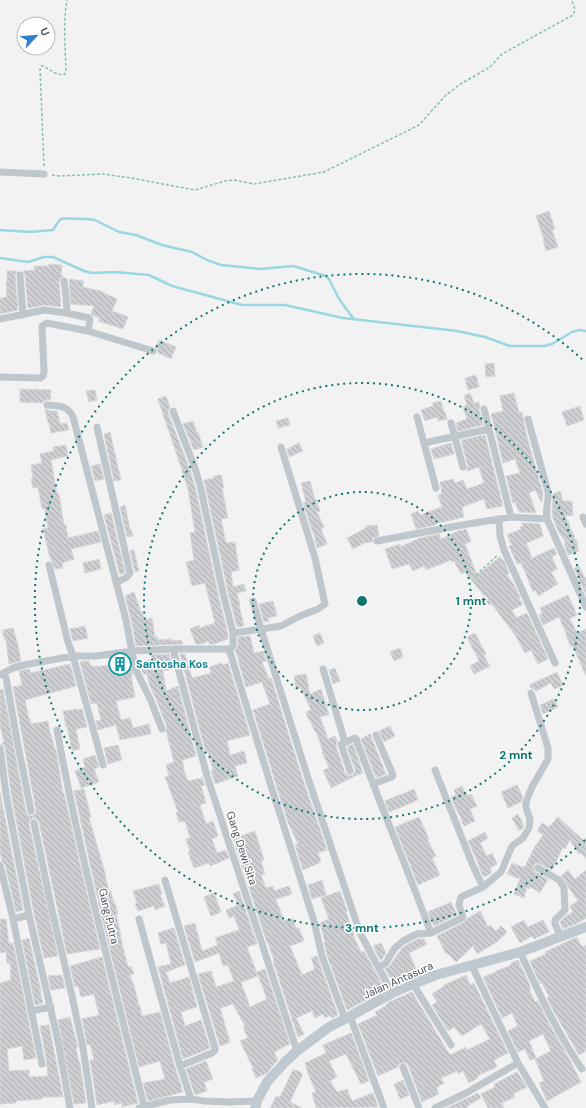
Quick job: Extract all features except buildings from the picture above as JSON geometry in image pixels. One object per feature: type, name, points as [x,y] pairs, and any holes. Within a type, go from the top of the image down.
[{"type":"main road","name":"Jalan Antasura","points":[[256,1104],[267,1082],[284,1062],[297,1051],[329,1027],[392,993],[436,975],[520,952],[586,927]]},
{"type":"street","points":[[0,172],[44,174]]},
{"type":"street","points":[[20,275],[23,315]]},
{"type":"street","points":[[64,281],[67,313]]},
{"type":"street","points":[[0,319],[44,310],[67,313],[89,318],[90,323],[88,331]]},
{"type":"street","points":[[0,377],[37,379],[42,376],[44,372],[42,328],[44,324],[52,324],[88,331],[153,351]]},
{"type":"street","points":[[47,405],[64,407],[71,412],[73,417],[126,620],[135,668],[151,701],[162,729]]},
{"type":"street","points":[[484,409],[511,517]]},
{"type":"street","points":[[31,811],[2,674],[13,668],[24,665],[73,656],[96,656],[132,651],[173,649],[229,649],[232,647],[233,633],[200,485],[173,411]]},
{"type":"street","points":[[417,417],[436,488]]},
{"type":"street","points":[[528,419],[548,492],[546,512],[547,519],[586,608]]},
{"type":"street","points":[[451,423],[462,467]]},
{"type":"street","points":[[97,427],[130,573],[127,577],[116,583]]},
{"type":"street","points":[[424,443],[489,429]]},
{"type":"street","points":[[233,633],[281,626],[300,616],[322,608],[325,604],[314,558],[281,447]]},
{"type":"street","points":[[377,541],[511,517],[547,519]]},
{"type":"street","points":[[499,519],[500,536],[504,550],[555,663]]},
{"type":"street","points":[[50,565],[68,642],[103,765]]},
{"type":"street","points":[[253,601],[308,778],[360,933],[392,993]]},
{"type":"street","name":"Gang Dewi Sita","points":[[173,649],[207,776],[297,1051]]},
{"type":"street","points":[[229,649],[314,921],[322,956],[384,1108]]},
{"type":"street","points":[[323,669],[345,742]]},
{"type":"street","points":[[379,968],[386,963],[394,949],[403,941],[417,934],[431,933],[462,918],[459,905],[461,897],[483,887],[500,872],[512,846],[523,838],[529,828],[530,819],[526,808],[526,802],[532,787],[548,759],[548,748],[531,693]]},
{"type":"street","name":"Gang Putra","points":[[57,730],[68,789],[142,1107]]},
{"type":"street","points":[[372,784],[392,777],[393,775],[376,735]]},
{"type":"street","points":[[350,771],[341,744],[354,738],[356,739],[372,784],[407,869],[431,933]]},
{"type":"street","points":[[0,748],[6,794],[29,915],[51,1007],[70,1108]]},
{"type":"street","points":[[435,770],[473,866],[483,887]]},
{"type":"street","points":[[34,823],[83,1048],[92,1108]]},
{"type":"street","points":[[0,865],[13,918],[42,1064]]},
{"type":"street","points":[[538,868],[559,880],[564,888],[565,910],[555,920],[555,924],[561,937]]},
{"type":"street","points":[[165,880],[215,1048],[212,1053],[180,1066]]},
{"type":"street","points":[[13,918],[29,915]]},
{"type":"street","points":[[139,919],[180,1066],[191,1099]]},
{"type":"street","points":[[520,952],[560,1034],[582,1069]]},
{"type":"street","points":[[472,966],[518,1063],[545,1108]]},
{"type":"street","points":[[413,984],[451,1045]]},
{"type":"street","points":[[31,1012],[51,1007]]},
{"type":"street","points":[[435,1108],[466,1093],[518,1063]]},
{"type":"street","points":[[403,1067],[420,1108]]},
{"type":"street","points":[[142,1107],[170,1100],[191,1099],[256,1104]]},
{"type":"street","points":[[449,1101],[454,1108]]},
{"type":"path","points":[[67,0],[64,13],[65,74],[62,76],[43,66],[41,66],[40,69],[44,174],[59,176],[103,174],[195,190],[225,180],[234,180],[254,184],[324,172],[419,125],[445,96],[460,84],[490,68],[502,54],[573,15],[575,6],[571,0]]},
{"type":"path","points":[[476,575],[504,550]]},
{"type":"waterway","points":[[0,230],[30,232],[53,230],[61,219],[95,220],[119,232],[136,235],[162,245],[192,252],[221,265],[260,269],[293,266],[326,276],[339,299],[353,318]]},
{"type":"waterway","points":[[0,258],[28,262],[44,257],[53,257],[92,273],[115,272],[149,275],[172,286],[242,305],[285,305],[343,318],[457,331],[485,337],[510,346],[544,346],[552,344],[572,332],[580,330],[586,331]]},
{"type":"place","name":"Santosha Kos","points":[[120,664]]}]
